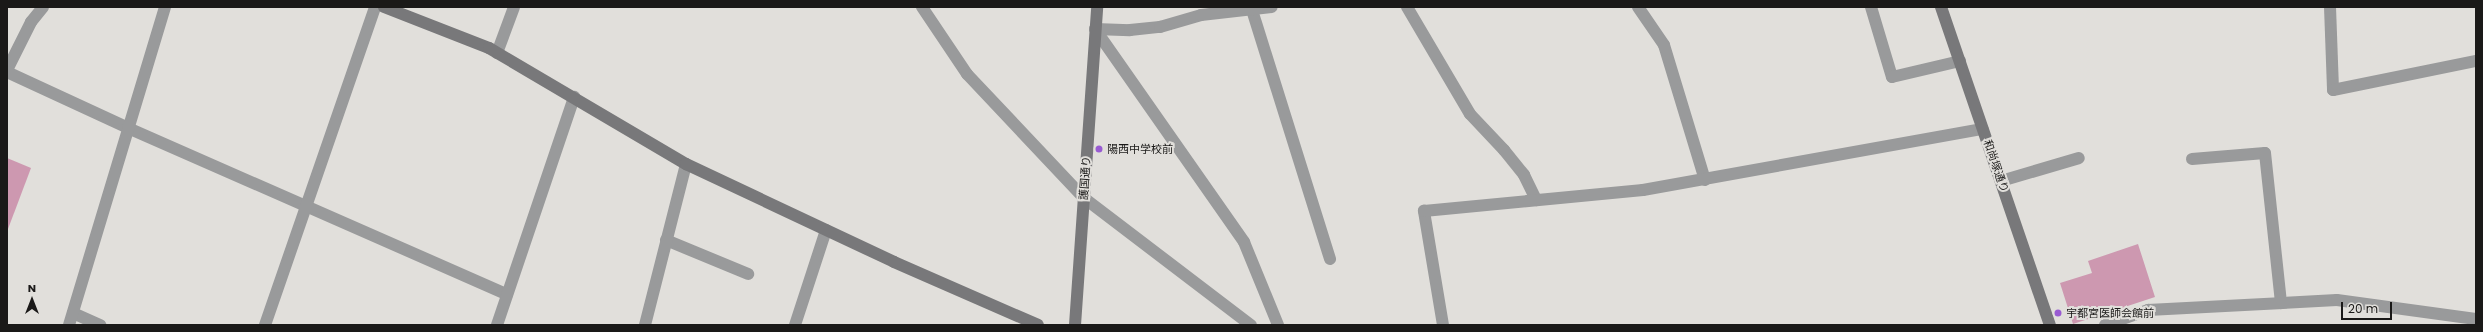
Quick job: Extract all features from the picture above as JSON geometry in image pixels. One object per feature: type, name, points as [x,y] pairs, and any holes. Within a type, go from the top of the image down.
[{"type":"street","points":[[43,7],[32,22],[7,71],[128,128],[507,294]]},
{"type":"street","points":[[69,325],[165,7]]},
{"type":"street","points":[[265,325],[375,7]]},
{"type":"street","points":[[384,7],[497,53],[686,164],[826,230],[1038,325]]},
{"type":"street","points":[[497,53],[514,7]]},
{"type":"street","points":[[922,7],[967,74],[1084,198],[1251,325]]},
{"type":"street","name":"護国通り","points":[[1075,325],[1097,7]]},
{"type":"street","points":[[1095,29],[1130,30],[1160,27],[1201,15],[1272,7]]},
{"type":"street","points":[[1407,7],[1470,114],[1508,155],[1524,176],[1536,200]]},
{"type":"street","points":[[1872,7],[1892,76],[1960,61]]},
{"type":"street","name":"和尚塚通り","points":[[1942,7],[2050,325]]},
{"type":"street","points":[[2330,7],[2333,90],[2476,61]]},
{"type":"street","points":[[1643,8],[1664,45],[1705,180]]},
{"type":"street","points":[[1252,10],[1330,260]]},
{"type":"street","points":[[1095,29],[1244,242],[1278,325]]},
{"type":"street","points":[[497,325],[574,98]]},
{"type":"street","points":[[1443,325],[1424,211],[1643,190],[1983,129]]},
{"type":"street","points":[[2192,159],[2265,153],[2280,303]]},
{"type":"street","points":[[2001,182],[2079,158]]},
{"type":"street","points":[[644,325],[686,164]]},
{"type":"street","points":[[795,325],[826,230]]},
{"type":"street","points":[[666,240],[748,274]]},
{"type":"street","points":[[2105,325],[2148,310],[2337,300],[2472,321]]},
{"type":"street","points":[[73,313],[100,325]]},
{"type":"building","points":[[7,158],[31,168],[8,229],[7,228]]},
{"type":"building","points":[[2138,244],[2155,297],[2073,324],[2060,283],[2092,273],[2088,261]]},
{"type":"place","name":"陽西中学校前","points":[[1099,149]]},
{"type":"place","name":"宇都宮医師会館前","points":[[2058,313]]}]
